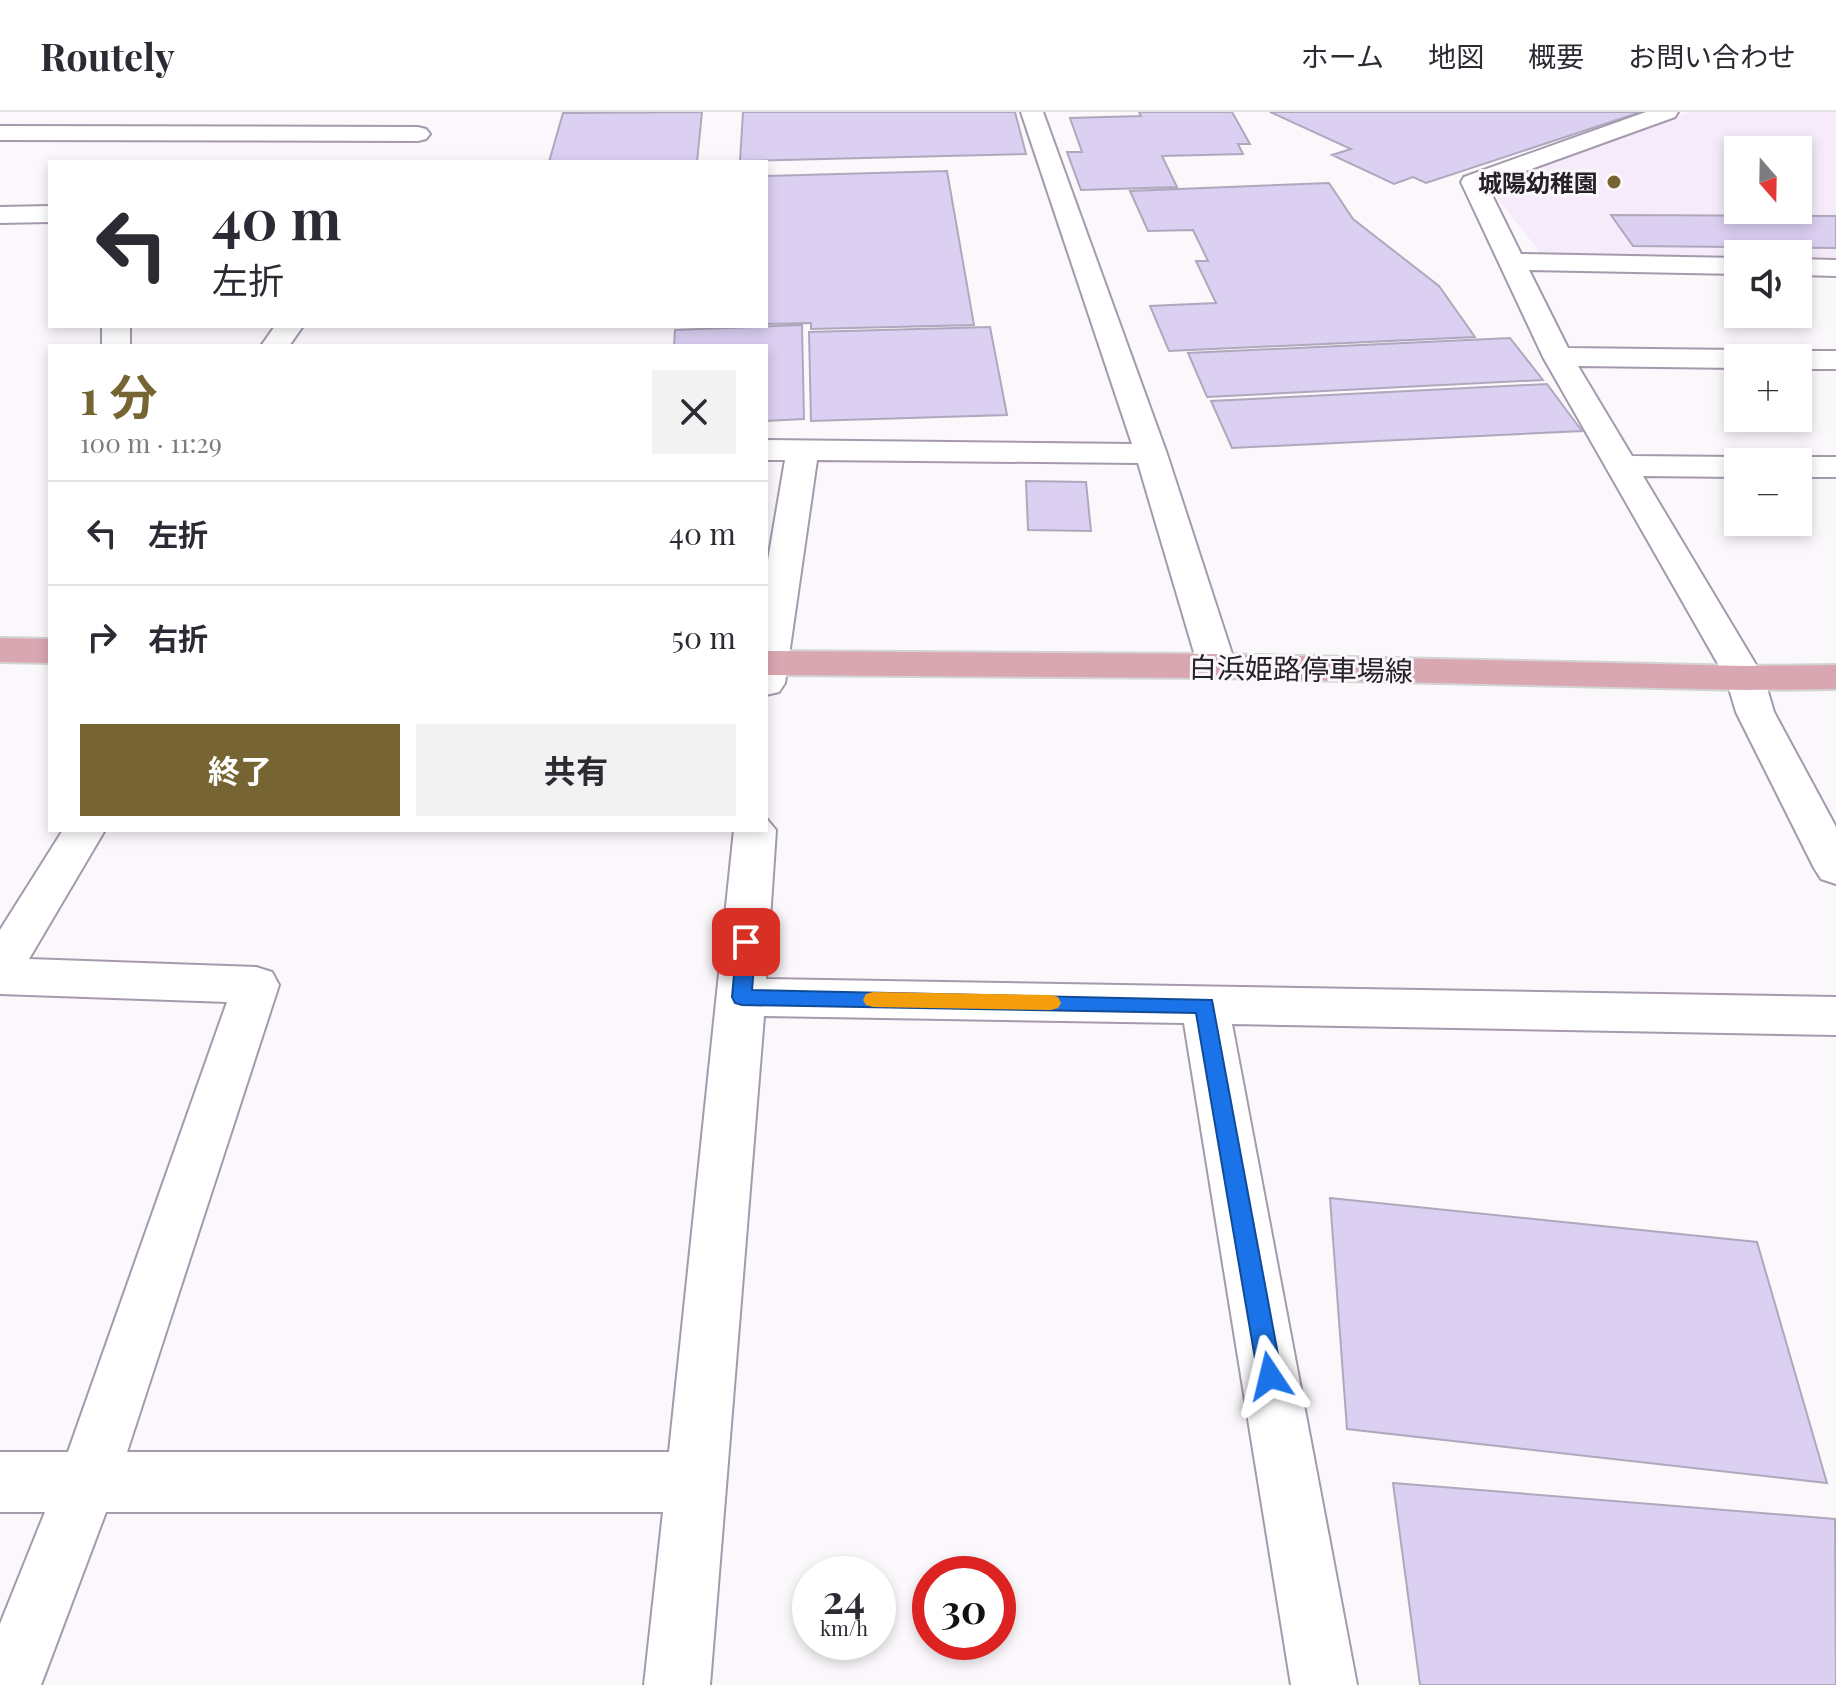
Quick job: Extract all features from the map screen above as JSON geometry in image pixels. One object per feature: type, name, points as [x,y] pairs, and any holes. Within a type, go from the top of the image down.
[{"type":"main road","points":[[0,650],[48,651]]},
{"type":"main road","name":"白浜姫路停車場線","points":[[768,670],[1217,666],[1745,678],[1836,677]]},
{"type":"street","points":[[0,133],[71,143],[412,143],[433,112]]},
{"type":"street","points":[[1032,112],[1151,454],[1217,666]]},
{"type":"street","points":[[1667,112],[1473,182],[1558,357],[1745,678],[1755,712],[1836,868]]},
{"type":"street","points":[[0,215],[48,214]]},
{"type":"street","points":[[1510,262],[1724,266]]},
{"type":"street","points":[[1812,267],[1836,268]]},
{"type":"street","points":[[1558,357],[1724,359]]},
{"type":"street","points":[[1812,360],[1836,360]]},
{"type":"street","points":[[768,450],[1151,454]]},
{"type":"street","points":[[768,664],[803,450]]},
{"type":"street","points":[[1620,466],[1724,467]]},
{"type":"street","points":[[1812,467],[1836,467]]},
{"type":"street","points":[[0,969],[83,832]]},
{"type":"street","points":[[677,1685],[755,832]]},
{"type":"street","points":[[0,976],[256,985],[88,1481],[8,1685]]},
{"type":"street","points":[[742,997],[1836,1016]]},
{"type":"street","points":[[1205,1006],[1324,1685]]},
{"type":"street","points":[[0,1482],[694,1482]]},
{"type":"shaded area","name":"城陽幼稚園","points":[[1691,112],[1836,112],[1836,259],[1812,258],[1812,240],[1724,240],[1724,258],[1542,255],[1488,186],[1492,179]]},
{"type":"building","points":[[702,112],[697,160],[550,160],[563,113]]},
{"type":"building","points":[[743,112],[1015,112],[1026,154],[768,160],[740,160]]},
{"type":"building","points":[[1139,112],[1232,112],[1250,144],[1238,144],[1243,154],[1162,156],[1177,187],[1081,190],[1067,152],[1082,152],[1070,118],[1141,116]]},
{"type":"building","points":[[1270,112],[1641,112],[1426,183],[1413,177],[1394,184],[1332,155],[1351,149]]},
{"type":"building","points":[[947,171],[974,325],[811,329],[811,323],[768,324],[768,176]]},
{"type":"building","points":[[1329,183],[1353,219],[1439,286],[1475,337],[1169,351],[1150,306],[1216,303],[1196,261],[1208,261],[1193,230],[1148,231],[1130,191]]},
{"type":"building","points":[[1611,215],[1724,216],[1724,224],[1812,224],[1812,216],[1836,216],[1836,248],[1812,248],[1812,240],[1724,240],[1724,247],[1633,246]]},
{"type":"building","points":[[802,325],[804,419],[768,421],[768,344],[674,344],[675,330]]},
{"type":"building","points":[[990,327],[1007,415],[811,421],[809,332]]},
{"type":"building","points":[[1510,338],[1543,380],[1207,397],[1188,353]]},
{"type":"building","points":[[1547,384],[1582,431],[1232,448],[1211,401]]},
{"type":"building","points":[[1026,481],[1086,482],[1091,531],[1028,530]]},
{"type":"building","points":[[1330,1198],[1757,1242],[1827,1483],[1347,1429]]},
{"type":"building","points":[[1393,1483],[1835,1519],[1836,1685],[1420,1685]]},
{"type":"slow traffic","points":[[873,1000],[1051,1003]]},
{"type":"place","name":"城陽幼稚園","points":[[1614,182]]},
{"type":"route","points":[[746,942],[742,997],[1205,1006],[1270,1376]]}]
